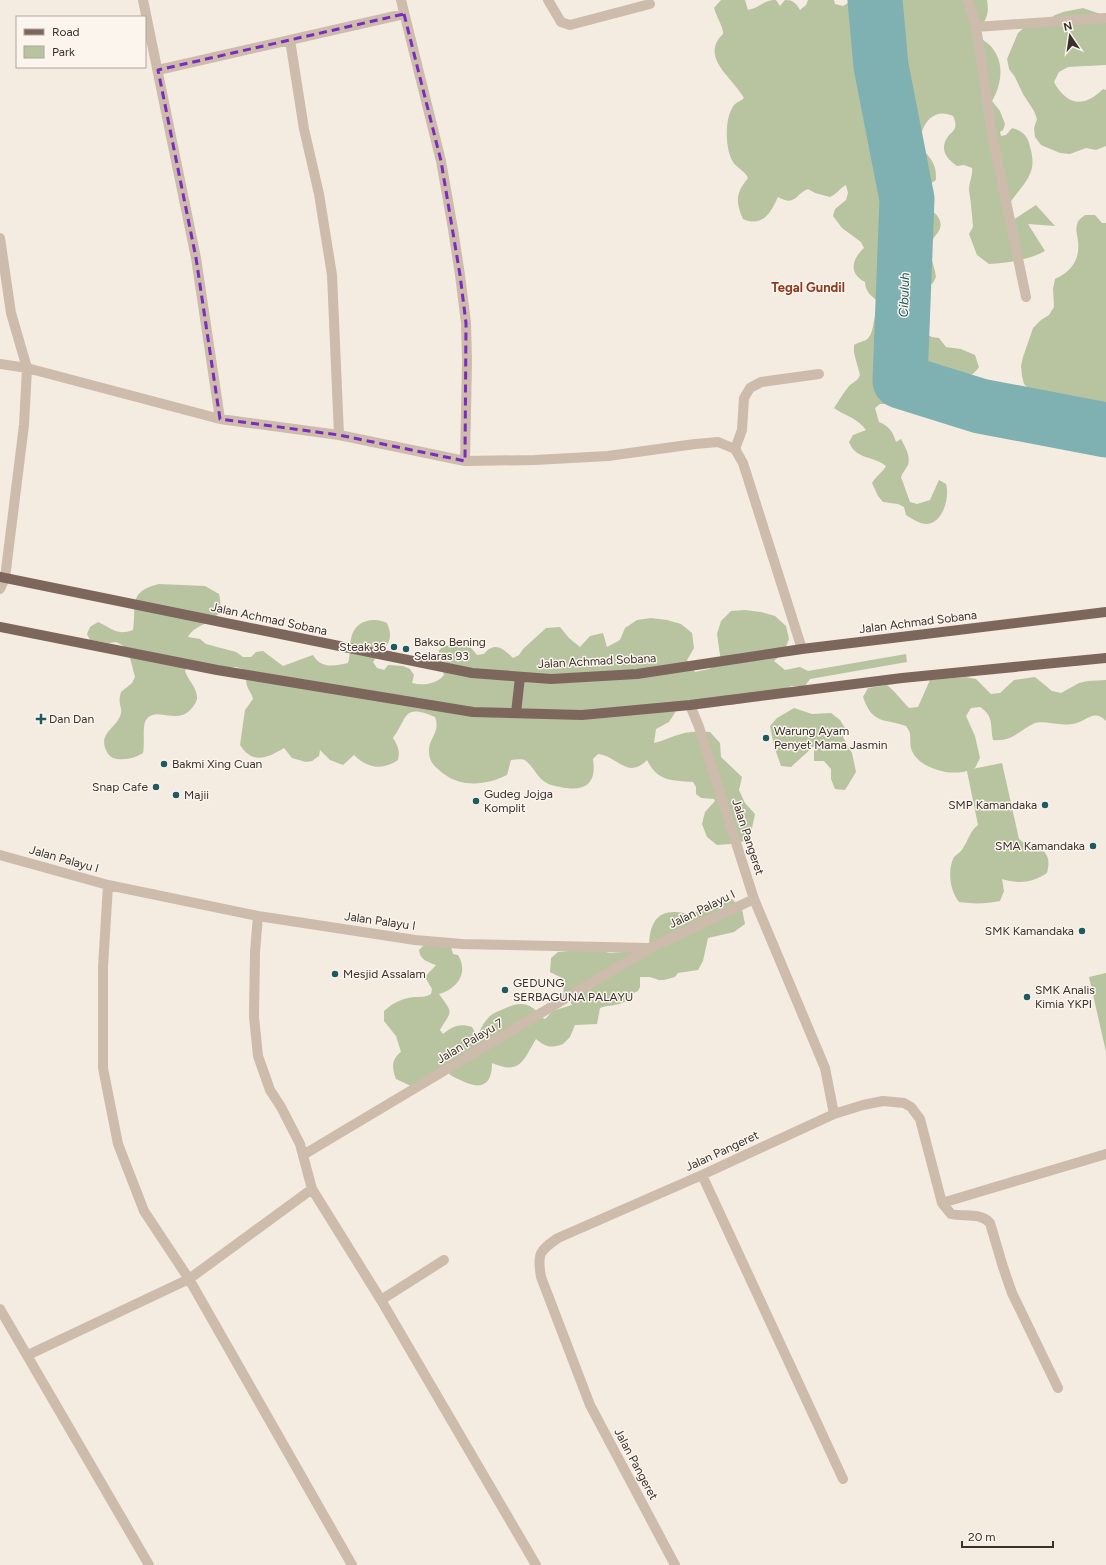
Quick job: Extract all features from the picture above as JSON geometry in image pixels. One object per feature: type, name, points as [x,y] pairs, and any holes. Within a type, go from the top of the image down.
[{"type":"main road","name":"Jalan Achmad Sobana","points":[[2,578],[472,673],[551,679],[637,674],[802,649],[1106,612]]},
{"type":"main road","points":[[0,627],[217,670],[473,712],[582,715],[690,704],[902,678],[1106,658]]},
{"type":"main road","points":[[516,713],[520,677]]},
{"type":"street","points":[[143,0],[196,258],[220,419]]},
{"type":"street","points":[[401,0],[440,161],[460,275],[466,323],[467,361],[465,460]]},
{"type":"street","points":[[548,0],[561,22],[570,25],[650,4]]},
{"type":"street","points":[[968,0],[976,27],[992,134],[1026,297]]},
{"type":"street","points":[[158,70],[404,14]]},
{"type":"street","points":[[976,27],[1106,18]]},
{"type":"street","points":[[290,40],[304,129],[319,194],[332,275],[340,435]]},
{"type":"street","points":[[0,238],[11,313],[27,368],[24,425],[0,589]]},
{"type":"street","points":[[0,364],[27,368],[220,419],[340,435],[465,460],[536,460],[608,456],[718,442],[735,449],[743,463],[802,649]]},
{"type":"street","points":[[735,449],[742,430],[744,398],[750,388],[760,382],[819,374]]},
{"type":"street","name":"Jalan Pangeret","points":[[675,1565],[590,1405],[541,1277],[538,1261],[543,1248],[558,1238],[702,1176],[834,1114],[825,1068],[754,898],[699,727],[690,704]]},
{"type":"street","name":"Jalan Palayu I","points":[[0,855],[108,885],[258,916],[415,940],[462,944],[650,948],[754,898]]},
{"type":"street","points":[[108,885],[103,967],[103,1068],[118,1144],[144,1211],[189,1278],[352,1565]]},
{"type":"street","points":[[258,916],[255,952],[254,1017],[258,1056],[270,1090],[281,1107],[300,1144],[312,1189],[381,1300],[536,1565]]},
{"type":"street","name":"Jalan Palayu 7","points":[[303,1155],[650,948]]},
{"type":"street","points":[[834,1114],[863,1105],[883,1101],[904,1103],[911,1107],[920,1119],[942,1203],[951,1214],[979,1216],[986,1218],[990,1223],[1014,1298],[1058,1388]]},
{"type":"street","points":[[942,1203],[1106,1154]]},
{"type":"street","points":[[702,1176],[842,1479]]},
{"type":"street","points":[[28,1355],[189,1278],[312,1189]]},
{"type":"street","points":[[381,1300],[444,1260]]},
{"type":"street","points":[[0,1309],[149,1565]]},
{"type":"highlighted area","points":[[404,14],[441,161],[460,275],[466,323],[465,461],[339,435],[220,419],[196,258],[158,70]]},
{"type":"green space","points":[[721,0],[745,0],[748,10],[756,8],[771,0],[776,0],[780,6],[785,0],[788,0],[794,2],[800,10],[806,5],[808,0],[834,0],[835,4],[843,6],[853,0],[987,0],[988,10],[986,18],[976,34],[991,47],[997,55],[999,62],[1000,75],[998,88],[992,101],[1000,111],[1005,124],[1003,130],[1000,132],[1001,136],[1006,135],[1012,128],[1022,132],[1028,140],[1032,154],[1032,166],[1029,176],[1004,212],[1013,220],[1036,205],[1055,226],[1028,224],[1045,251],[1032,257],[1011,262],[989,264],[977,255],[969,234],[973,227],[969,190],[972,168],[964,165],[957,166],[949,160],[944,148],[946,140],[955,128],[953,116],[945,114],[935,115],[926,123],[922,131],[921,140],[923,149],[934,165],[936,180],[924,188],[919,195],[921,200],[936,214],[941,224],[932,240],[930,247],[936,277],[933,283],[920,292],[929,315],[928,323],[925,328],[926,334],[939,338],[946,347],[961,349],[975,355],[979,367],[974,373],[961,380],[953,379],[939,373],[900,383],[891,391],[887,404],[880,404],[875,408],[879,422],[890,430],[896,442],[901,439],[907,452],[909,462],[901,477],[910,502],[917,504],[930,500],[939,480],[946,484],[947,496],[944,508],[933,523],[924,524],[913,520],[906,515],[904,507],[898,504],[883,502],[878,496],[872,483],[886,466],[875,460],[860,455],[852,448],[849,442],[853,435],[866,430],[855,420],[834,408],[847,389],[857,380],[860,375],[854,353],[854,345],[869,338],[876,312],[882,309],[881,303],[870,294],[866,289],[865,282],[856,274],[854,270],[855,261],[864,248],[861,242],[842,228],[833,216],[835,209],[846,200],[848,193],[846,185],[830,197],[815,193],[808,189],[792,200],[788,201],[778,197],[769,213],[761,220],[750,221],[743,219],[740,213],[738,197],[741,188],[748,178],[733,162],[730,156],[727,142],[727,125],[728,118],[734,105],[744,98],[720,67],[716,59],[715,51],[717,43],[723,34],[723,31],[714,8]]},
{"type":"green space","points":[[1083,8],[1106,16],[1106,65],[1068,67],[1059,72],[1054,82],[1064,96],[1076,102],[1089,99],[1103,89],[1106,90],[1106,146],[1096,150],[1086,148],[1070,154],[1060,153],[1041,145],[1035,137],[1034,128],[1037,119],[1015,77],[1009,69],[1007,59],[1018,33],[1027,25],[1047,21],[1055,15],[1063,12]]},
{"type":"green space","points":[[1085,215],[1095,215],[1102,223],[1106,223],[1106,425],[1070,432],[1063,426],[1054,408],[1047,402],[1038,398],[1024,384],[1021,366],[1033,328],[1049,315],[1054,307],[1053,289],[1055,279],[1061,276],[1074,264],[1078,254],[1076,231],[1077,224]]},
{"type":"green space","points":[[159,584],[205,586],[219,594],[219,612],[210,621],[192,631],[188,637],[200,639],[206,644],[236,652],[243,657],[251,657],[256,652],[263,651],[283,666],[313,655],[320,663],[328,665],[348,663],[351,638],[354,630],[366,621],[382,621],[387,623],[390,636],[389,641],[373,662],[377,668],[384,670],[388,665],[403,666],[410,669],[414,675],[412,683],[416,684],[434,682],[444,675],[439,657],[439,650],[444,646],[467,643],[477,655],[484,654],[491,648],[498,647],[506,651],[513,658],[519,655],[523,649],[546,628],[560,627],[569,638],[580,647],[590,636],[603,633],[607,647],[620,640],[625,628],[637,620],[651,618],[681,624],[692,633],[694,648],[687,660],[695,672],[709,669],[721,662],[717,634],[721,621],[731,611],[745,610],[775,616],[786,626],[789,639],[784,652],[774,661],[785,670],[800,667],[808,671],[906,654],[907,662],[810,679],[805,686],[792,686],[744,703],[730,705],[717,704],[676,711],[669,722],[656,729],[654,743],[685,733],[710,732],[720,743],[721,757],[742,777],[739,790],[745,803],[755,814],[752,828],[745,841],[717,845],[707,837],[702,824],[705,812],[715,801],[714,799],[701,798],[696,794],[696,787],[693,782],[672,780],[661,776],[651,767],[647,760],[640,766],[634,768],[622,765],[598,754],[593,759],[594,768],[591,781],[587,785],[576,788],[560,787],[547,783],[542,780],[528,763],[521,759],[511,760],[507,775],[499,779],[481,783],[463,782],[446,776],[432,762],[429,755],[429,747],[435,731],[436,723],[435,717],[424,713],[411,712],[404,719],[393,738],[398,748],[398,760],[386,766],[380,767],[369,765],[354,755],[343,765],[330,760],[320,750],[319,756],[312,761],[306,762],[292,758],[284,748],[266,757],[255,757],[245,751],[240,745],[245,710],[253,699],[247,686],[243,669],[236,667],[218,669],[188,665],[185,671],[197,695],[197,700],[193,707],[185,714],[179,716],[155,714],[150,716],[145,723],[143,753],[128,759],[113,758],[109,755],[104,744],[106,734],[116,723],[121,713],[121,692],[132,683],[135,677],[128,650],[116,642],[109,643],[90,640],[87,634],[90,627],[98,622],[118,632],[133,630],[135,607],[138,595],[149,587]]},
{"type":"green space","points":[[966,677],[976,679],[991,694],[1000,693],[1014,680],[1035,677],[1052,691],[1061,693],[1079,683],[1106,680],[1106,721],[1102,717],[1094,716],[1073,724],[1038,722],[1006,739],[993,740],[991,721],[988,714],[984,710],[980,707],[971,708],[966,716],[975,736],[980,758],[975,768],[972,769],[1002,763],[1019,839],[1029,847],[1039,846],[1048,858],[1047,873],[1036,879],[1025,882],[1014,882],[1002,879],[1004,891],[1000,901],[990,903],[959,902],[953,892],[950,880],[954,857],[960,852],[975,827],[978,825],[967,771],[953,773],[945,772],[930,767],[917,759],[912,750],[910,733],[906,726],[885,721],[875,716],[867,706],[863,697],[868,688],[887,685],[909,708],[918,707],[930,680]]},
{"type":"green space","points":[[794,708],[812,714],[831,713],[840,720],[845,728],[843,737],[852,753],[856,772],[845,790],[835,789],[831,779],[831,769],[824,761],[814,761],[814,746],[791,767],[781,766],[774,746],[770,726],[777,718]]},
{"type":"green space","points":[[732,899],[742,909],[745,924],[734,932],[708,938],[703,961],[698,970],[678,973],[675,977],[664,980],[650,977],[640,977],[640,987],[638,991],[628,1000],[617,1005],[600,1008],[597,1024],[575,1025],[570,1037],[563,1044],[557,1046],[544,1045],[536,1039],[528,1054],[520,1064],[509,1067],[492,1063],[491,1075],[483,1084],[473,1085],[467,1083],[447,1072],[411,1086],[396,1079],[393,1064],[395,1058],[401,1052],[396,1036],[384,1021],[384,1011],[394,1003],[402,1000],[431,994],[432,989],[425,977],[436,965],[425,960],[421,956],[419,950],[425,944],[451,947],[453,954],[458,955],[461,962],[462,974],[456,984],[445,992],[439,994],[450,1012],[440,1030],[443,1034],[457,1026],[464,1025],[472,1027],[477,1036],[491,1015],[513,1005],[526,1005],[534,1009],[541,1017],[545,1019],[552,1011],[572,1005],[564,994],[563,991],[565,985],[562,978],[550,972],[551,958],[558,952],[597,950],[610,953],[649,949],[651,929],[654,922],[665,913],[673,912],[693,915],[711,903],[720,900]]},
{"type":"green space","points":[[1106,973],[1106,1052],[1089,977]]},
{"type":"waterway","name":"Cibuluh","points":[[875,0],[881,66],[907,199],[900,381],[980,406],[1106,430]]},
{"type":"place","name":"Steak 36","points":[[394,647]]},
{"type":"place","name":"Bakso Bening Selaras 93","points":[[406,649]]},
{"type":"place","name":"Dan Dan","points":[[41,719]]},
{"type":"place","name":"Warung Ayam Penyet Mama Jasmin","points":[[766,738]]},
{"type":"place","name":"Bakmi Xing Cuan","points":[[164,764]]},
{"type":"place","name":"Snap Cafe","points":[[156,787]]},
{"type":"place","name":"Majii","points":[[176,795]]},
{"type":"place","name":"Gudeg Jojga Komplit","points":[[476,801]]},
{"type":"place","name":"SMP Kamandaka","points":[[1045,805]]},
{"type":"place","name":"SMA Kamandaka","points":[[1093,846]]},
{"type":"place","name":"SMK Kamandaka","points":[[1082,931]]},
{"type":"place","name":"Mesjid Assalam","points":[[335,974]]},
{"type":"place","name":"GEDUNG SERBAGUNA PALAYU","points":[[505,990]]},
{"type":"place","name":"SMK Analis Kimia YKPI","points":[[1027,997]]},
{"type":"district","name":"Tegal Gundil","points":[[808,287]]}]
